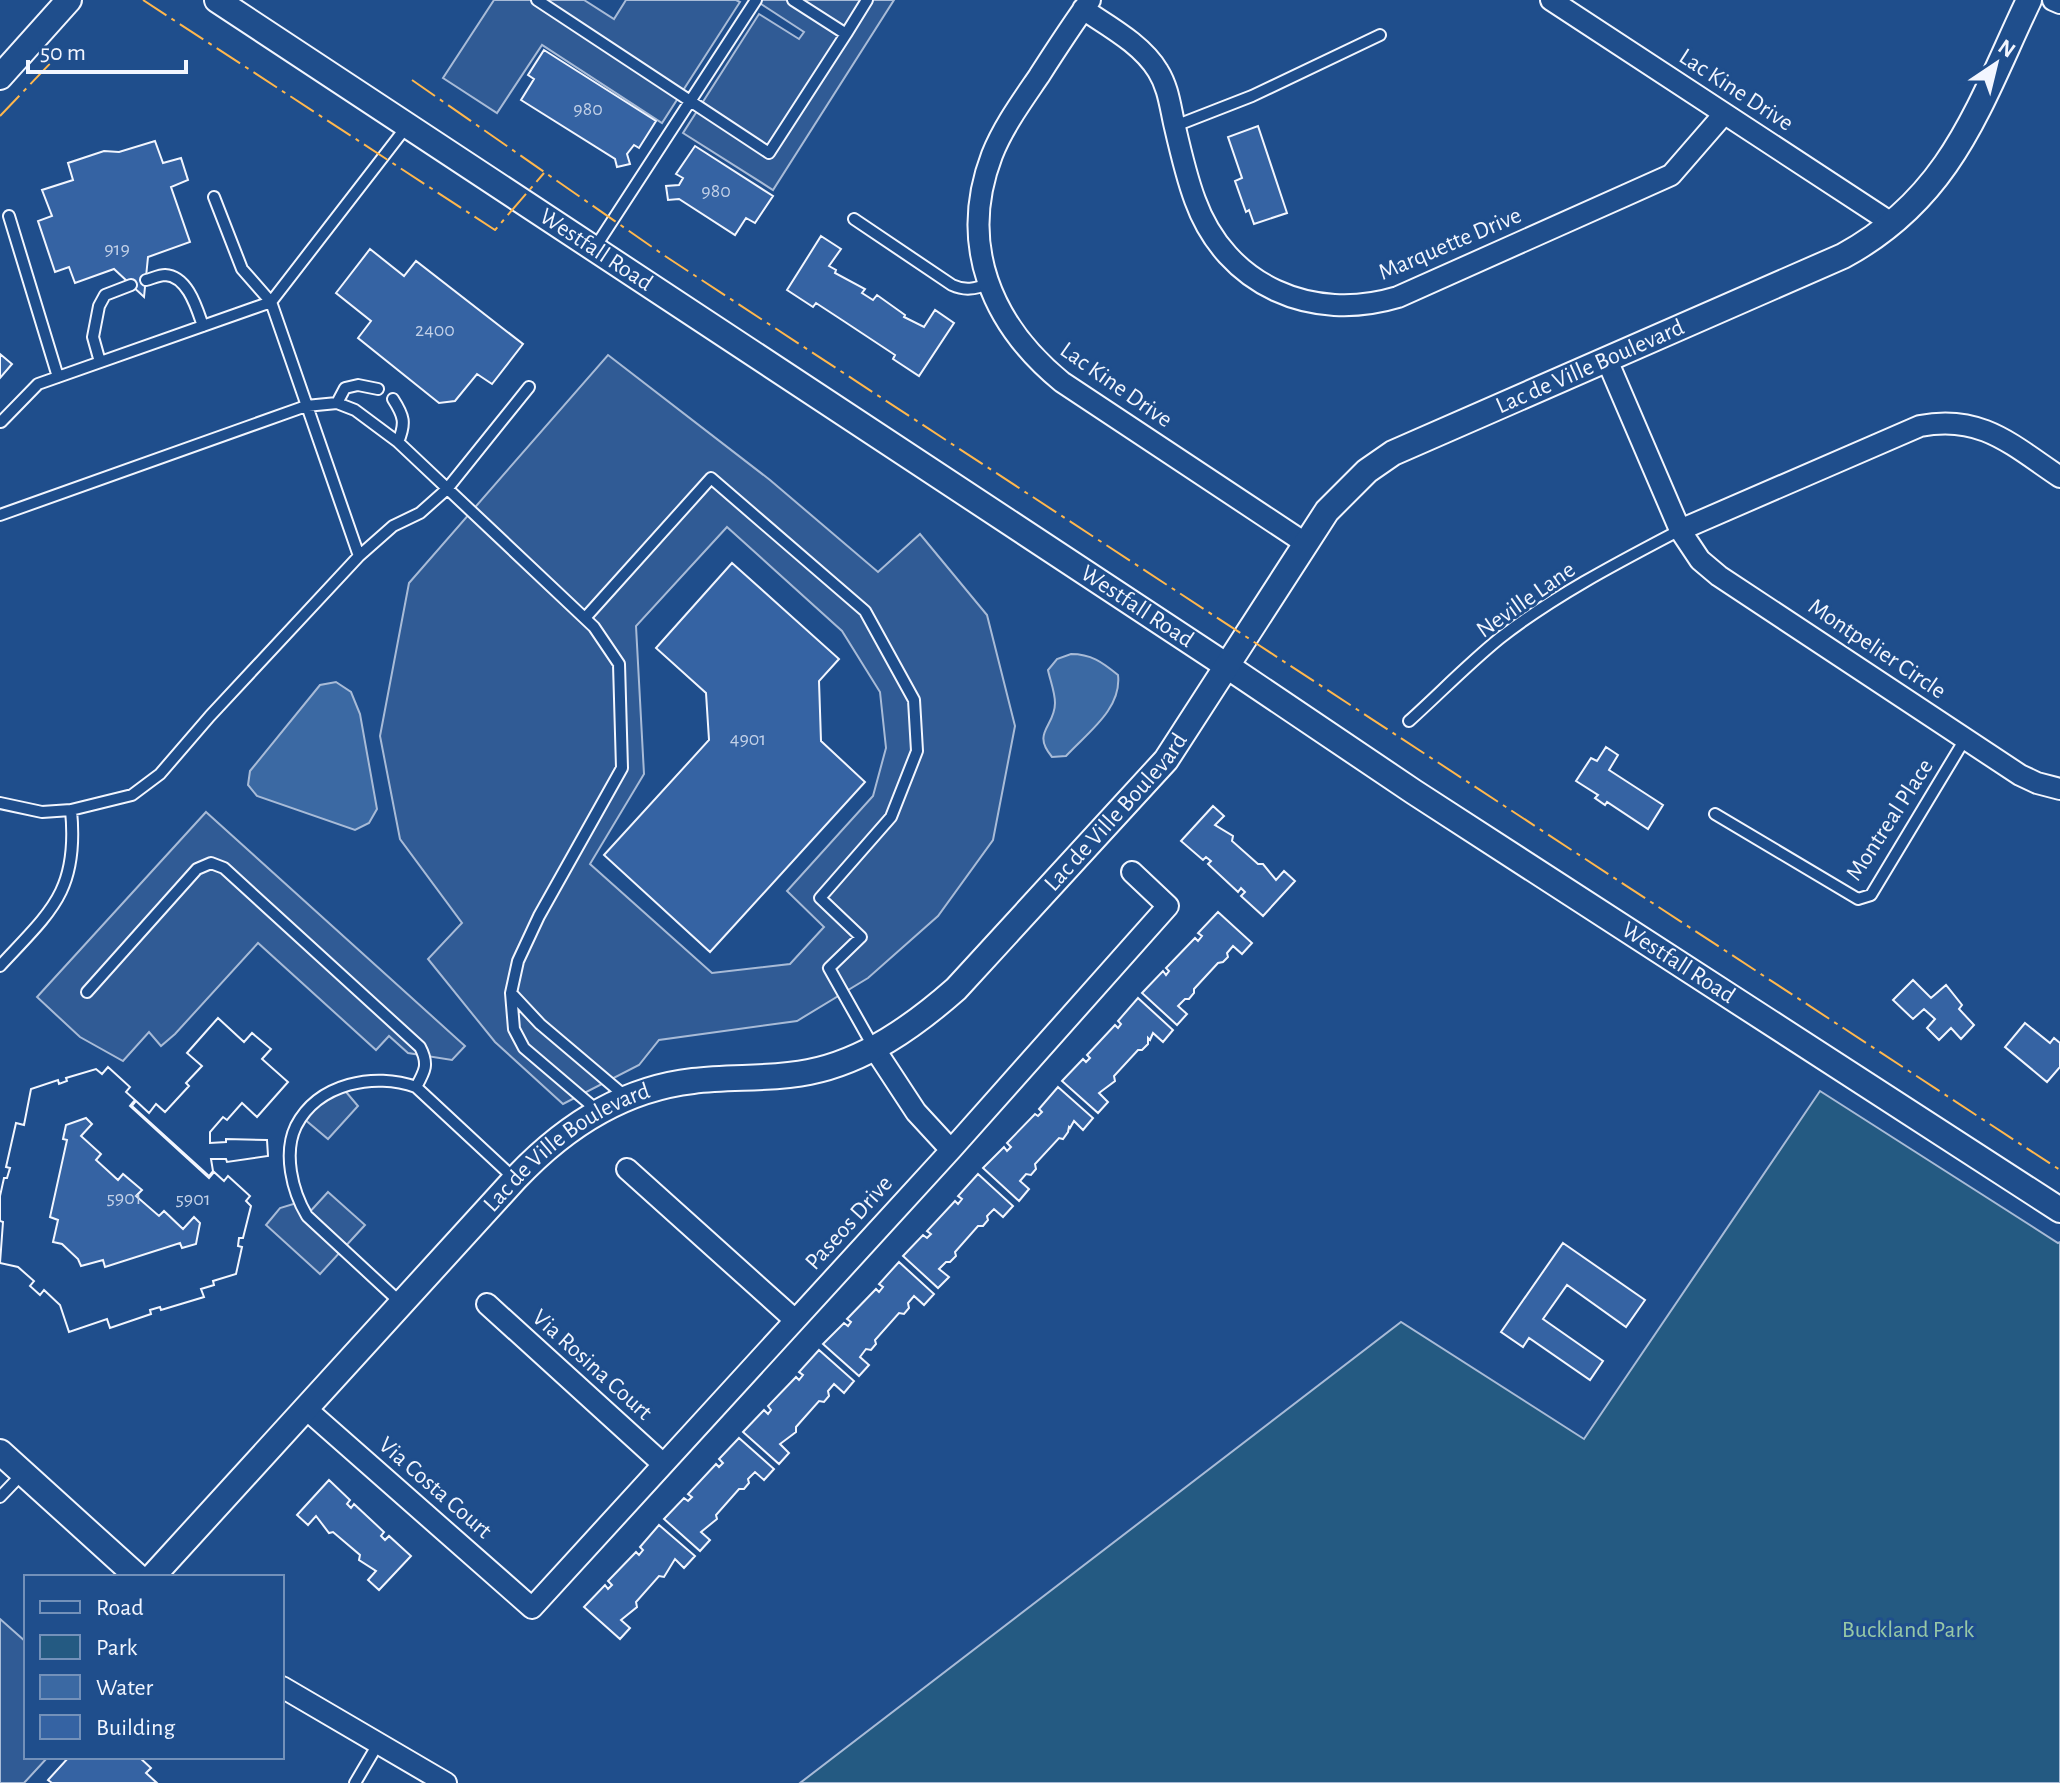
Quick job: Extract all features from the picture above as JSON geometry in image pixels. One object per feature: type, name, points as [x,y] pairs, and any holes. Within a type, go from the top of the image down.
[{"type":"street","points":[[0,77],[69,0]]},
{"type":"street","name":"Westfall Road","points":[[217,0],[1414,792],[2060,1210]]},
{"type":"street","name":"Lac Kine Drive","points":[[1551,0],[1893,224]]},
{"type":"street","name":"Lac de Ville Boulevard","points":[[154,1575],[515,1179],[558,1137],[598,1111],[627,1098],[692,1081],[810,1072],[836,1065],[874,1048],[928,1014],[956,989],[1166,760],[1305,543],[1327,511],[1350,486],[1393,453],[1843,256],[1893,224],[1930,188],[1947,166],[1966,134],[2029,0]]},
{"type":"street","points":[[2053,0],[2060,3]]},
{"type":"street","name":"Lac Kine Drive","points":[[1086,4],[1019,105],[992,155],[980,211],[981,256],[988,284],[1011,331],[1042,366],[1305,543]]},
{"type":"street","name":"Marquette Drive","points":[[1086,4],[1157,69],[1168,95],[1195,200],[1208,229],[1225,254],[1250,276],[1277,292],[1312,303],[1347,306],[1376,304],[1398,297],[1671,175],[1724,114]]},
{"type":"street","name":"Montpelier Circle","points":[[1607,360],[1680,530],[1700,560],[1719,576],[2020,775],[2060,789]]},
{"type":"street","points":[[1680,530],[1920,426],[1939,422],[1958,422],[2002,438],[2060,477]]},
{"type":"street","name":"Paseos Drive","points":[[532,1608],[951,1150],[1168,906],[1132,872]]},
{"type":"street","points":[[874,1048],[916,1112],[951,1150]]},
{"type":"street","points":[[627,1169],[795,1320]]},
{"type":"street","name":"Via Rosina Court","points":[[487,1304],[663,1464]]},
{"type":"street","name":"Via Costa Court","points":[[305,1408],[532,1608]]},
{"type":"street","points":[[0,1452],[136,1575]]},
{"type":"street","points":[[284,1688],[446,1783]]},
{"type":"lane","points":[[537,0],[769,153],[867,0]]},
{"type":"lane","points":[[593,250],[756,0]]},
{"type":"lane","points":[[793,0],[846,34]]},
{"type":"lane","points":[[1175,126],[1252,96],[1380,35]]},
{"type":"lane","points":[[1,422],[38,384],[271,302],[407,126]]},
{"type":"lane","points":[[214,197],[242,269],[271,302],[359,556]]},
{"type":"lane","points":[[9,216],[58,377]]},
{"type":"lane","points":[[854,219],[952,285],[973,289],[988,284]]},
{"type":"lane","points":[[146,280],[166,275],[176,279],[187,288],[203,326]]},
{"type":"lane","points":[[100,362],[93,337],[99,306],[105,295],[131,285]]},
{"type":"lane","points":[[337,403],[345,388],[358,385],[378,389]]},
{"type":"lane","points":[[0,803],[42,812],[71,810],[132,795],[160,774],[359,556],[393,526],[420,513],[447,489],[529,387]]},
{"type":"lane","points":[[393,399],[403,415],[405,426],[398,442]]},
{"type":"lane","points":[[1,511],[306,406],[337,403],[355,410],[398,442],[594,627],[619,664],[622,768],[539,916],[518,961],[511,993],[514,1029],[524,1048],[598,1111]]},
{"type":"lane","points":[[585,618],[711,478],[865,611],[914,700],[917,751],[891,817],[820,898],[861,937],[829,968],[874,1048]]},
{"type":"lane","name":"Neville Lane","points":[[1409,721],[1500,638],[1542,608],[1680,530]]},
{"type":"lane","name":"Montreal Place","points":[[1715,814],[1858,899],[1865,899],[1871,895],[1965,739]]},
{"type":"lane","points":[[0,966],[54,907],[63,892],[73,833],[71,810]]},
{"type":"lane","points":[[87,992],[197,869],[211,863],[224,868],[420,1047],[426,1069],[416,1087]]},
{"type":"lane","points":[[511,993],[540,1024],[627,1098]]},
{"type":"lane","points":[[401,1303],[307,1216],[293,1184],[290,1153],[296,1125],[314,1104],[341,1086],[370,1080],[399,1081],[416,1087],[515,1179]]},
{"type":"lane","points":[[0,1497],[23,1473]]},
{"type":"lane","points":[[355,1783],[378,1744]]},
{"type":"green space","name":"Buckland Park","points":[[1820,1091],[2060,1242],[2060,1783],[800,1783],[1401,1322],[1584,1439]]},
{"type":"shaded area","points":[[494,0],[584,0],[614,19],[626,0],[740,2],[662,123],[542,45],[497,113],[443,78]]},
{"type":"shaded area","points":[[755,0],[894,0],[773,190],[683,133],[759,14],[799,39],[804,32]]},
{"type":"shaded area","points":[[608,355],[770,480],[878,572],[920,534],[987,615],[1015,726],[993,840],[938,916],[868,978],[797,1021],[659,1040],[639,1065],[563,1104],[495,1042],[428,959],[462,923],[400,839],[380,736],[409,583]],"holes":[[[727,527],[842,631],[880,692],[886,748],[873,796],[787,891],[824,927],[790,964],[712,973],[590,864],[644,774],[636,626]]]},
{"type":"shaded area","points":[[206,812],[465,1046],[452,1060],[408,1053],[389,1036],[376,1050],[258,943],[175,1034],[161,1046],[149,1032],[123,1061],[80,1037],[37,997]]},
{"type":"shaded area","points":[[341,1086],[358,1106],[328,1139],[303,1118]]},
{"type":"shaded area","points":[[328,1192],[365,1225],[320,1274],[266,1225],[280,1208],[300,1202],[307,1215]]},
{"type":"shaded area","points":[[0,1619],[24,1640],[24,1759],[46,1759],[24,1783],[0,1783]]},
{"type":"water","points":[[1071,654],[1090,657],[1107,666],[1118,675],[1118,687],[1109,710],[1093,729],[1066,756],[1052,757],[1044,741],[1055,703],[1048,670],[1057,659]]},
{"type":"water","points":[[336,682],[351,692],[360,714],[377,809],[369,823],[355,830],[257,796],[248,785],[250,771],[320,685]]},
{"type":"building","points":[[544,50],[656,121],[639,148],[634,145],[627,154],[630,164],[617,167],[615,159],[521,100],[534,79],[528,75]]},
{"type":"building","points":[[1258,126],[1287,213],[1254,224],[1249,210],[1246,212],[1235,181],[1242,178],[1228,137]]},
{"type":"building","points":[[155,141],[163,163],[181,158],[188,180],[171,187],[190,242],[148,257],[144,297],[114,269],[75,283],[69,267],[55,272],[38,221],[52,216],[42,190],[73,180],[68,163],[104,151],[119,152]]},
{"type":"building","points":[[695,146],[773,196],[755,223],[746,218],[735,235],[679,199],[668,200],[666,186],[679,185],[683,178],[676,174]]},
{"type":"building","points":[[821,236],[841,249],[829,266],[836,270],[835,273],[865,289],[862,293],[873,300],[877,295],[904,317],[924,327],[935,310],[954,323],[919,376],[893,359],[895,355],[816,303],[813,307],[787,290]]},
{"type":"building","points":[[370,249],[404,276],[416,261],[523,344],[492,384],[477,374],[455,401],[439,403],[358,338],[371,321],[336,293]]},
{"type":"building","points":[[0,354],[12,364],[0,378]]},
{"type":"building","points":[[732,563],[839,659],[819,681],[821,741],[865,782],[710,952],[604,855],[709,740],[706,693],[656,648]]},
{"type":"building","points":[[1606,747],[1618,755],[1609,770],[1663,805],[1648,829],[1607,802],[1605,805],[1595,798],[1598,795],[1576,781],[1591,758],[1597,761]]},
{"type":"building","points":[[1213,806],[1224,816],[1215,825],[1233,836],[1232,841],[1258,864],[1263,864],[1276,880],[1284,871],[1295,881],[1263,916],[1241,896],[1245,892],[1241,888],[1238,892],[1208,864],[1211,861],[1206,857],[1203,860],[1181,841]]},
{"type":"building","points":[[1218,912],[1252,943],[1242,954],[1233,946],[1227,953],[1228,957],[1218,963],[1189,999],[1178,1006],[1187,1014],[1177,1025],[1142,993],[1163,971],[1166,975],[1169,971],[1166,968],[1195,938],[1198,941],[1202,936],[1198,933]]},
{"type":"building","points":[[1913,980],[1931,998],[1946,985],[1962,1005],[1959,1009],[1974,1025],[1961,1039],[1951,1028],[1939,1040],[1927,1028],[1935,1019],[1924,1009],[1913,1019],[1893,1000]]},
{"type":"building","points":[[1138,998],[1173,1030],[1163,1042],[1153,1033],[1150,1040],[1148,1038],[1148,1044],[1138,1050],[1114,1076],[1115,1081],[1099,1093],[1108,1102],[1098,1113],[1062,1081],[1083,1059],[1086,1062],[1090,1058],[1087,1055],[1115,1025],[1118,1028],[1121,1024],[1118,1021]]},
{"type":"building","points":[[218,1018],[244,1042],[252,1033],[271,1049],[262,1059],[288,1082],[257,1117],[242,1103],[227,1120],[223,1117],[210,1132],[210,1143],[226,1142],[226,1139],[267,1140],[268,1156],[227,1162],[226,1159],[211,1159],[213,1171],[209,1176],[132,1106],[136,1101],[149,1113],[156,1104],[165,1112],[189,1086],[186,1083],[202,1066],[187,1053]]},
{"type":"building","points":[[218,1018],[244,1042],[252,1033],[271,1049],[262,1059],[288,1082],[257,1117],[242,1103],[227,1120],[223,1117],[210,1132],[210,1143],[226,1142],[226,1139],[267,1140],[268,1156],[227,1162],[226,1159],[211,1159],[213,1171],[209,1176],[132,1106],[136,1101],[149,1113],[156,1104],[165,1112],[189,1086],[186,1083],[202,1066],[187,1053]]},
{"type":"building","points":[[2025,1023],[2050,1043],[2054,1038],[2060,1043],[2060,1067],[2047,1082],[2005,1047]]},
{"type":"building","points":[[108,1067],[130,1087],[126,1092],[135,1100],[130,1106],[209,1178],[214,1172],[224,1181],[228,1176],[250,1196],[246,1201],[251,1206],[243,1238],[239,1238],[238,1246],[242,1247],[236,1274],[213,1281],[214,1285],[201,1289],[204,1297],[161,1310],[160,1307],[150,1310],[151,1314],[110,1328],[107,1319],[69,1332],[60,1305],[44,1290],[40,1295],[30,1286],[34,1281],[18,1267],[0,1263],[3,1222],[0,1221],[0,1196],[10,1168],[6,1167],[16,1123],[24,1125],[31,1089],[58,1080],[59,1084],[67,1081],[66,1078],[96,1069],[102,1074]],"holes":[[[86,1118],[92,1124],[81,1136],[101,1154],[96,1160],[118,1180],[123,1174],[142,1190],[136,1196],[159,1216],[164,1211],[183,1229],[194,1217],[200,1223],[196,1244],[182,1248],[180,1243],[105,1267],[103,1260],[81,1266],[62,1244],[53,1242],[58,1220],[50,1217],[67,1140],[63,1139],[66,1125]]]},
{"type":"building","points":[[108,1067],[130,1087],[126,1092],[135,1100],[130,1106],[209,1178],[214,1172],[224,1181],[228,1176],[250,1196],[246,1201],[251,1206],[243,1238],[239,1238],[238,1246],[242,1247],[236,1274],[213,1281],[214,1285],[201,1289],[204,1297],[161,1310],[160,1307],[150,1310],[151,1314],[110,1328],[107,1319],[69,1332],[60,1305],[44,1290],[40,1295],[30,1286],[34,1281],[18,1267],[0,1263],[3,1222],[0,1221],[0,1196],[10,1168],[6,1167],[16,1123],[24,1125],[31,1089],[58,1080],[59,1084],[67,1081],[66,1078],[96,1069],[102,1074]]},
{"type":"building","points":[[1058,1087],[1093,1118],[1083,1130],[1074,1121],[1063,1139],[1059,1138],[1035,1164],[1036,1169],[1031,1175],[1026,1174],[1020,1181],[1029,1189],[1019,1201],[983,1168],[1004,1147],[1007,1151],[1011,1147],[1007,1143],[1035,1114],[1038,1116],[1042,1112],[1039,1109]]},
{"type":"building","points":[[978,1174],[1013,1206],[1003,1217],[994,1209],[987,1216],[988,1220],[983,1226],[978,1226],[955,1252],[956,1256],[939,1269],[949,1277],[938,1288],[903,1256],[923,1235],[927,1238],[931,1234],[927,1231],[955,1201],[958,1204],[962,1199],[958,1196]]},
{"type":"building","points":[[1563,1243],[1645,1300],[1626,1327],[1567,1285],[1543,1319],[1603,1361],[1590,1380],[1529,1338],[1523,1347],[1501,1332]]},
{"type":"building","points":[[899,1262],[934,1294],[924,1305],[914,1296],[904,1314],[899,1313],[875,1340],[876,1344],[871,1350],[866,1349],[860,1357],[869,1365],[859,1376],[823,1344],[844,1323],[848,1326],[851,1322],[847,1319],[876,1289],[879,1292],[883,1287],[879,1284]]},
{"type":"building","points":[[819,1350],[854,1381],[844,1393],[834,1384],[824,1402],[819,1401],[796,1427],[796,1432],[780,1444],[789,1453],[779,1464],[743,1432],[764,1410],[768,1414],[771,1410],[768,1406],[796,1377],[799,1380],[803,1375],[799,1372]]},
{"type":"building","points":[[739,1438],[774,1469],[764,1480],[755,1472],[748,1479],[749,1483],[744,1489],[739,1489],[716,1515],[717,1519],[701,1532],[710,1540],[700,1551],[664,1519],[684,1498],[688,1501],[692,1497],[688,1494],[716,1464],[719,1467],[723,1463],[719,1459]]},
{"type":"building","points":[[329,1480],[350,1500],[347,1504],[351,1508],[354,1504],[384,1532],[381,1536],[385,1540],[389,1536],[411,1556],[379,1590],[368,1580],[376,1571],[359,1560],[360,1555],[333,1532],[329,1533],[316,1516],[308,1525],[297,1515]]},
{"type":"building","points":[[659,1525],[695,1556],[684,1568],[675,1559],[664,1577],[659,1576],[636,1602],[637,1607],[621,1620],[630,1628],[620,1639],[584,1607],[605,1585],[608,1589],[612,1585],[608,1581],[636,1552],[639,1555],[643,1550],[640,1547]]},
{"type":"building","points":[[67,1759],[141,1759],[151,1768],[146,1773],[157,1783],[52,1783],[48,1780]]},
{"type":"power","points":[[143,0],[495,230],[544,173]]},
{"type":"power","points":[[0,116],[62,51]]},
{"type":"power","points":[[412,80],[665,256],[2060,1170]]}]
